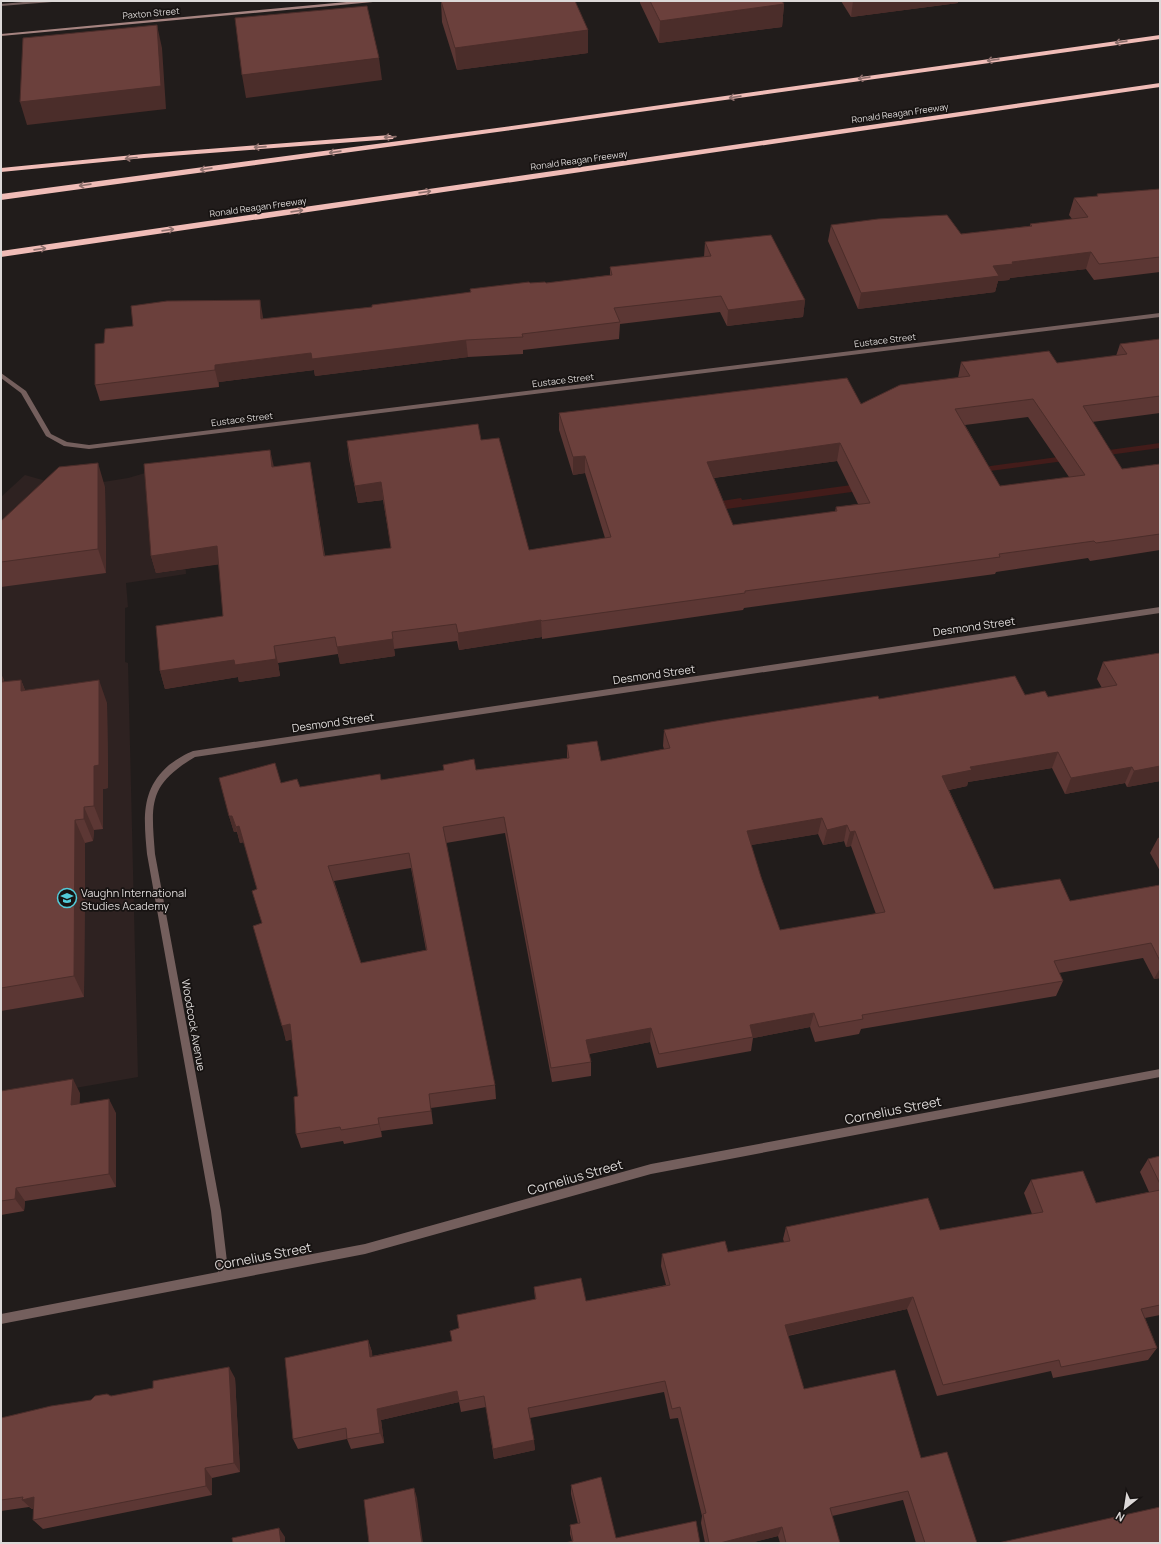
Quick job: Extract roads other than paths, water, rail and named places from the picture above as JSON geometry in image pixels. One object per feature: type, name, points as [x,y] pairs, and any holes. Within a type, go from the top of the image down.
[{"type":"highway","points":[[1,197],[526,126],[1160,37]]},
{"type":"highway","name":"Ronald Reagan Freeway","points":[[1,254],[1160,85]]},
{"type":"highway","points":[[1,170],[144,156],[526,126]]},
{"type":"street","points":[[1,6],[52,1]]},
{"type":"street","name":"Paxton Street","points":[[1,35],[374,1]]},
{"type":"street","name":"Eustace Street","points":[[1,375],[24,392],[48,435],[66,444],[89,447],[1160,315]]},
{"type":"street","name":"Desmond Street","points":[[159,779],[175,763],[193,754],[1160,610]]},
{"type":"street","name":"Woodcock Avenue","points":[[159,779],[150,798],[149,822],[151,854],[216,1211],[224,1276]]},
{"type":"street","name":"Cornelius Street","points":[[1,1319],[365,1249],[651,1169],[1160,1073]]},
{"type":"place","name":"Vaughn International Studies Academy","points":[[67,898]]}]
